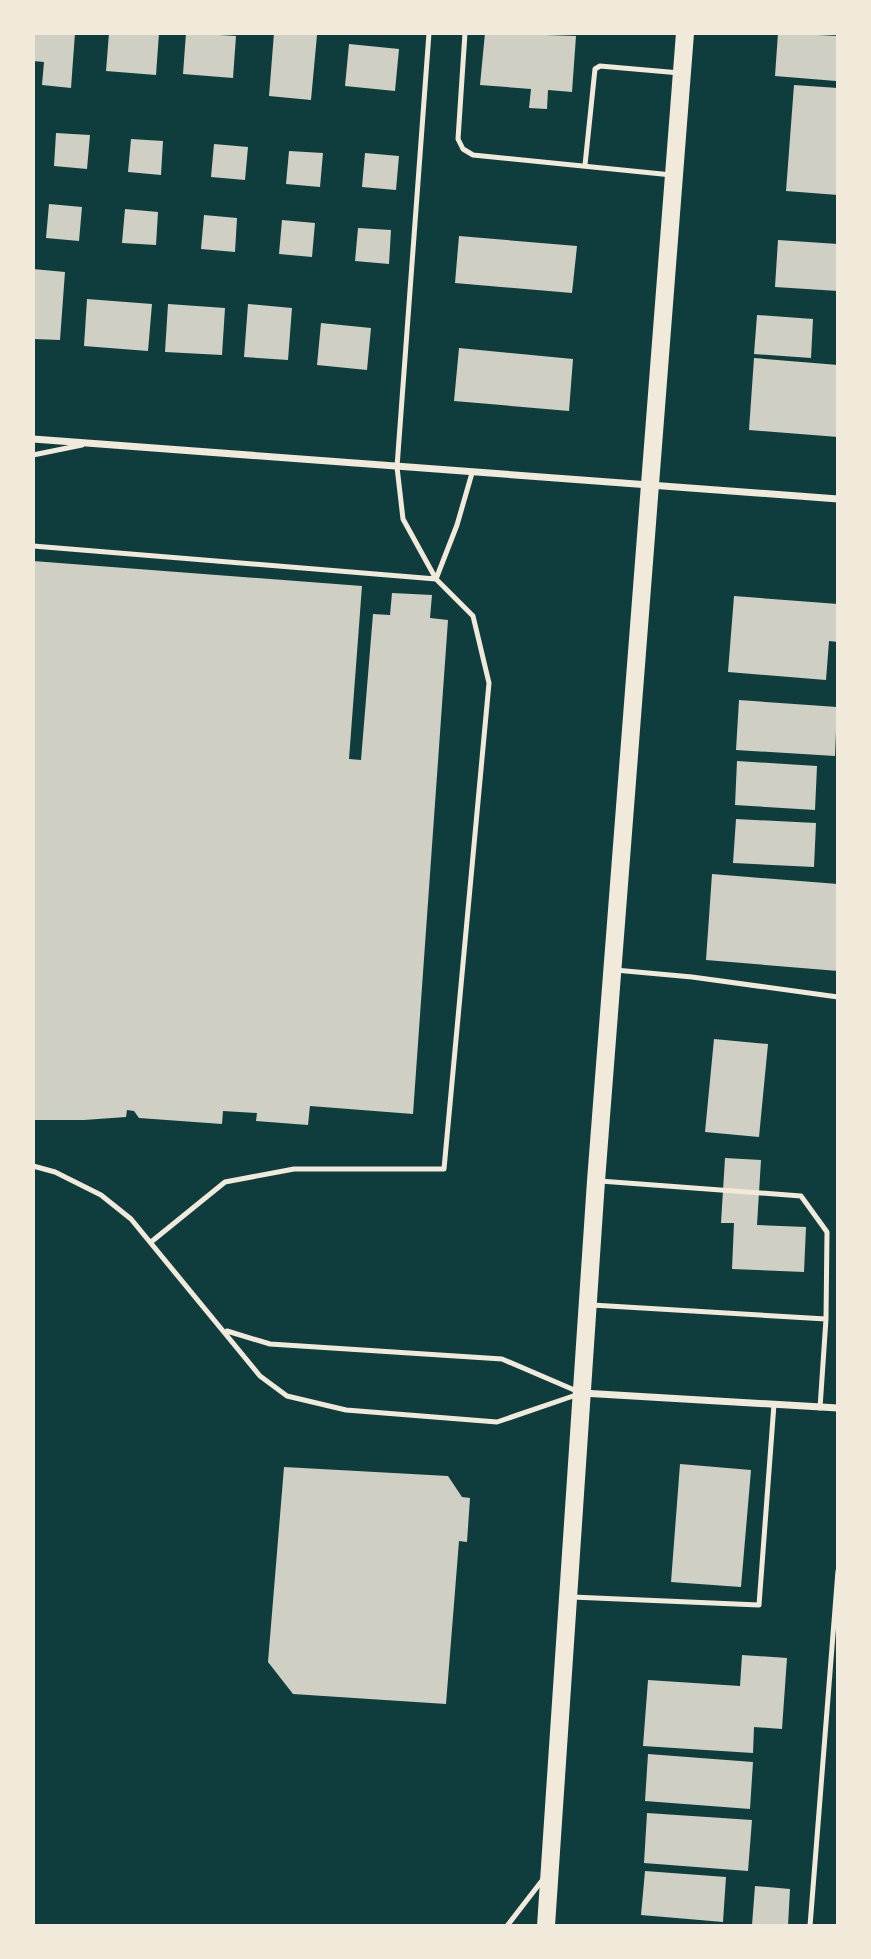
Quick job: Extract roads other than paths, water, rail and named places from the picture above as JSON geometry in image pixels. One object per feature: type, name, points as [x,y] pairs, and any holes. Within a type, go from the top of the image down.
[{"type":"main road","points":[[547,1926],[587,1304],[685,33]]},
{"type":"street","points":[[33,439],[838,499]]},
{"type":"street","points":[[581,1393],[838,1408]]},
{"type":"lane","points":[[151,1242],[225,1181],[294,1169],[444,1169],[489,683],[472,616],[436,579],[403,519],[397,467],[429,33]]},
{"type":"lane","points":[[465,33],[458,139],[463,149],[473,155],[674,175]]},
{"type":"lane","points":[[585,165],[595,69],[600,66],[682,73]]},
{"type":"lane","points":[[33,455],[89,443]]},
{"type":"lane","points":[[436,579],[457,525],[472,473]]},
{"type":"lane","points":[[33,546],[436,579]]},
{"type":"lane","points":[[612,970],[692,977],[838,997]]},
{"type":"lane","points":[[33,1166],[55,1172],[101,1195],[131,1219],[260,1376],[287,1396],[346,1410],[497,1422],[581,1393]]},
{"type":"lane","points":[[596,1181],[801,1196],[827,1231],[821,1408]]},
{"type":"lane","points":[[587,1304],[826,1319]]},
{"type":"lane","points":[[224,1329],[270,1344],[502,1359],[581,1393]]},
{"type":"lane","points":[[568,1597],[759,1605],[774,1404]]},
{"type":"lane","points":[[810,1926],[838,1571]]},
{"type":"lane","points":[[507,1926],[550,1870]]}]
